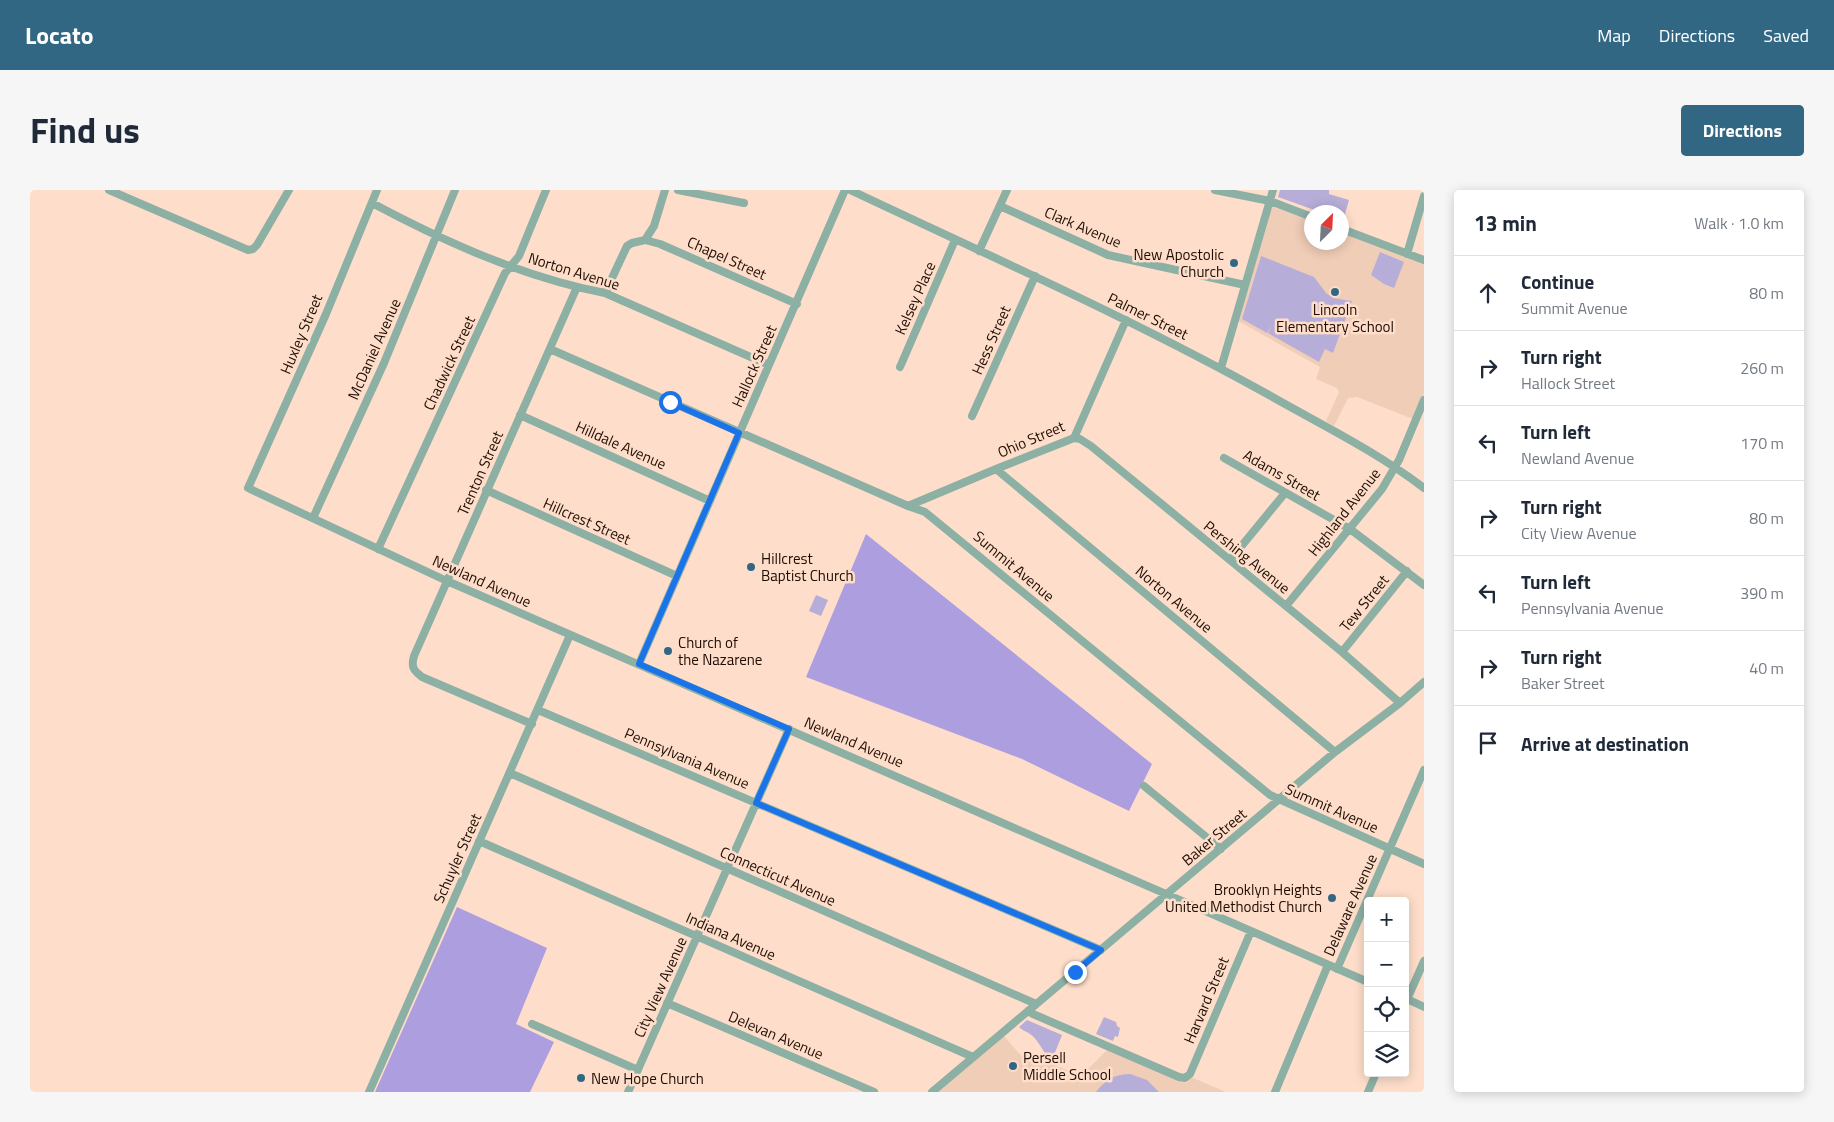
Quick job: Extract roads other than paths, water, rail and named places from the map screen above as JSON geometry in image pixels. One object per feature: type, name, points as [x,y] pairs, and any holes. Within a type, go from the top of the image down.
[{"type":"street","points":[[109,190],[248,250],[257,245],[288,190]]},
{"type":"street","name":"Huxley Street","points":[[248,488],[326,314],[377,190]]},
{"type":"street","name":"McDaniel Avenue","points":[[312,518],[409,306],[455,190]]},
{"type":"street","name":"Chadwick Street","points":[[378,549],[505,273],[519,256],[546,190]]},
{"type":"street","points":[[605,293],[627,246],[645,240],[654,226],[665,190]]},
{"type":"street","points":[[678,190],[744,203]]},
{"type":"street","name":"Hallock Street","points":[[639,664],[845,190]]},
{"type":"street","name":"Palmer Street","points":[[850,190],[1035,276],[1220,368],[1396,466],[1424,488]]},
{"type":"street","points":[[979,251],[1007,190]]},
{"type":"street","points":[[1215,190],[1270,201],[1304,214]]},
{"type":"street","points":[[1220,368],[1273,190]]},
{"type":"street","points":[[1407,254],[1424,196]]},
{"type":"street","name":"Norton Avenue","points":[[372,203],[436,235],[510,266],[577,287],[605,293],[768,365]]},
{"type":"street","name":"Clark Avenue","points":[[1000,206],[1108,255],[1245,284]]},
{"type":"street","points":[[1349,232],[1424,260]]},
{"type":"street","name":"Chapel Street","points":[[645,240],[660,244],[797,304]]},
{"type":"street","name":"Kelsey Place","points":[[900,367],[955,240]]},
{"type":"street","name":"Hess Street","points":[[972,416],[1035,276]]},
{"type":"street","name":"Trenton Street","points":[[532,724],[431,681],[414,670],[412,665],[414,656],[486,490],[577,287]]},
{"type":"street","name":"Ohio Street","points":[[908,506],[1074,438],[1126,320]]},
{"type":"street","name":"Summit Avenue","points":[[550,349],[739,433],[926,512],[1270,796],[1424,864]]},
{"type":"street","name":"Highland Avenue","points":[[1286,606],[1374,500],[1396,466],[1424,400]]},
{"type":"street","name":"Hilldale Avenue","points":[[520,415],[710,501]]},
{"type":"street","name":"Pershing Avenue","points":[[1074,438],[1080,439],[1090,446],[1342,652],[1400,703]]},
{"type":"street","name":"Adams Street","points":[[1224,458],[1350,529],[1424,585]]},
{"type":"street","name":"Norton Avenue","points":[[996,469],[1336,752]]},
{"type":"street","name":"Newland Avenue","points":[[248,488],[447,581],[1364,980]]},
{"type":"street","name":"Hillcrest Street","points":[[486,490],[677,576]]},
{"type":"street","points":[[1230,560],[1285,493]]},
{"type":"street","name":"Tew Street","points":[[1342,652],[1407,571]]},
{"type":"street","name":"Schuyler Street","points":[[369,1092],[570,635]]},
{"type":"street","name":"Baker Street","points":[[932,1092],[1278,800],[1424,682]]},
{"type":"street","name":"Pennsylvania Avenue","points":[[538,710],[1101,950]]},
{"type":"street","name":"City View Avenue","points":[[628,1092],[789,729]]},
{"type":"street","name":"Delaware Avenue","points":[[1337,969],[1424,770]]},
{"type":"street","name":"Connecticut Avenue","points":[[510,773],[1036,1004]]},
{"type":"street","points":[[1144,786],[1221,849]]},
{"type":"street","name":"Indiana Avenue","points":[[479,841],[973,1057]]},
{"type":"street","name":"Harvard Street","points":[[1028,1011],[1184,1078],[1190,1074],[1251,931]]},
{"type":"street","points":[[1409,994],[1424,961]]},
{"type":"street","name":"Delaware Avenue","points":[[1275,1092],[1328,965]]},
{"type":"street","points":[[1409,1002],[1424,1007]]},
{"type":"street","name":"Delevan Avenue","points":[[667,1003],[874,1092]]},
{"type":"street","points":[[532,1024],[638,1070]]},
{"type":"street","points":[[1368,1092],[1374,1077]]},
{"type":"place","name":"New Apostolic Church","points":[[1234,263]]},
{"type":"place","name":"Lincoln Elementary School","points":[[1335,292]]},
{"type":"place","name":"Hillcrest Baptist Church","points":[[751,567]]},
{"type":"place","name":"Church of the Nazarene","points":[[668,651]]},
{"type":"place","name":"Brooklyn Heights United Methodist Church","points":[[1332,898]]},
{"type":"place","name":"Persell Middle School","points":[[1013,1066]]},
{"type":"place","name":"New Hope Church","points":[[581,1078]]}]
